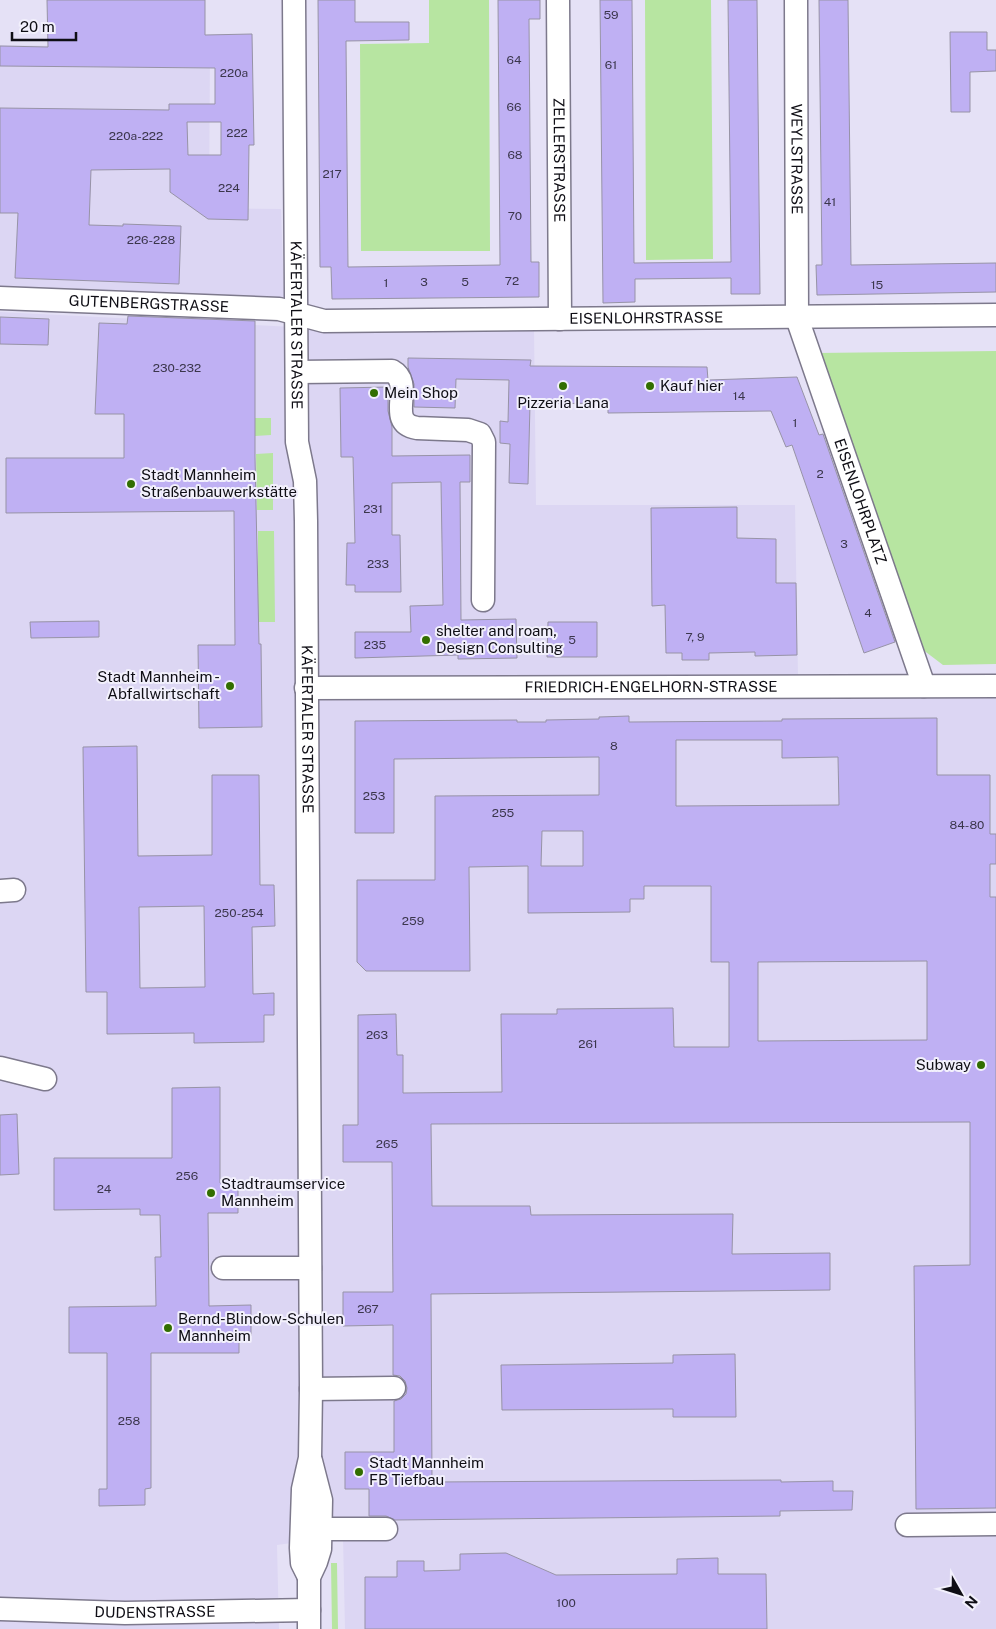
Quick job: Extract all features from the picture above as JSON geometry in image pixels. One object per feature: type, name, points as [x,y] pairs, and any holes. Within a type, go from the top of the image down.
[{"type":"street","name":"KÄFERTALER STRASSE","points":[[294,0],[297,442],[305,481],[306,521],[311,1389],[310,1458],[302,1489],[301,1548],[302,1563],[309,1577]]},
{"type":"street","name":"ZELLERSTRASSE","points":[[558,0],[560,319]]},
{"type":"street","name":"WEYLSTRASSE","points":[[796,0],[797,318]]},
{"type":"street","name":"GUTENBERGSTRASSE","points":[[0,298],[272,309],[296,314]]},
{"type":"street","name":"EISENLOHRSTRASSE","points":[[296,314],[324,321],[996,316]]},
{"type":"street","name":"EISENLOHRPLATZ","points":[[797,318],[924,686]]},
{"type":"street","points":[[297,372],[392,371],[397,373],[402,382],[401,414],[406,424],[410,427],[468,430],[480,434],[484,442],[483,600]]},
{"type":"street","name":"FRIEDRICH-ENGELHORN-STRASSE","points":[[306,688],[996,686]]},
{"type":"street","points":[[0,1068],[45,1079]]},
{"type":"street","points":[[223,1268],[310,1268]]},
{"type":"street","points":[[311,1389],[394,1388]]},
{"type":"street","name":"KÄFERTALER STRASSE","points":[[309,1620],[309,1577],[320,1549],[321,1500],[310,1458]]},
{"type":"street","points":[[906,1525],[996,1524]]},
{"type":"street","points":[[320,1529],[386,1529]]},
{"type":"street","name":"DUDENSTRASSE","points":[[0,1609],[309,1620]]},
{"type":"shaded area","points":[[0,45],[210,48],[209,208],[281,209],[284,298],[0,286]]},
{"type":"shaded area","points":[[0,312],[313,328],[534,329],[536,505],[795,505],[798,676],[996,690],[996,1629],[345,1629],[343,1536],[277,1545],[279,1629],[0,1629]]},
{"type":"green space","points":[[429,0],[489,0],[490,251],[361,251],[360,44],[429,43]]},
{"type":"green space","points":[[645,0],[711,0],[713,259],[646,260]]},
{"type":"green space","points":[[996,351],[996,664],[943,665],[914,643],[815,353]]},
{"type":"green space","points":[[255,418],[271,418],[271,435],[255,436]]},
{"type":"green space","points":[[273,453],[273,510],[257,510],[256,454]]},
{"type":"green space","points":[[258,531],[274,531],[275,622],[258,622]]},
{"type":"green space","points":[[331,1563],[337,1563],[338,1629],[332,1629]]},
{"type":"building","points":[[47,0],[205,0],[205,35],[252,34],[254,145],[249,145],[248,220],[208,219],[170,192],[170,169],[91,170],[89,225],[181,226],[179,284],[15,278],[18,213],[0,213],[0,108],[169,110],[169,104],[215,104],[215,68],[0,66],[0,46],[48,47]],"holes":[[[187,122],[221,122],[221,155],[188,155]]]},
{"type":"building","points":[[318,0],[355,0],[355,22],[409,22],[409,40],[346,41],[348,267],[500,265],[498,0],[540,0],[540,19],[529,19],[531,262],[539,262],[539,297],[332,299],[331,267],[320,267]]},
{"type":"building","points":[[600,0],[632,0],[634,263],[731,262],[728,0],[757,0],[760,294],[731,294],[731,278],[635,279],[635,302],[603,303]]},
{"type":"building","points":[[819,0],[848,0],[851,265],[996,263],[996,292],[817,295],[816,265],[822,265]]},
{"type":"building","points":[[950,32],[987,32],[987,50],[996,50],[996,71],[970,72],[970,112],[951,112]]},
{"type":"building","points":[[128,316],[255,321],[255,457],[262,727],[199,728],[198,645],[235,645],[234,511],[6,513],[6,458],[124,458],[124,414],[95,414],[99,323],[127,324]]},
{"type":"building","points":[[0,317],[49,319],[48,345],[0,344]]},
{"type":"building","points":[[408,358],[531,360],[530,366],[707,367],[708,380],[797,377],[819,435],[823,434],[895,642],[864,653],[792,445],[786,447],[771,411],[608,413],[608,403],[530,404],[528,484],[509,483],[510,444],[500,443],[500,421],[508,422],[509,380],[456,379],[455,408],[414,407],[414,384],[408,367]]},
{"type":"building","points":[[388,387],[388,411],[392,427],[392,456],[470,455],[470,482],[460,482],[461,620],[516,619],[517,658],[458,659],[458,655],[355,658],[355,632],[411,632],[410,606],[443,605],[441,482],[392,483],[392,535],[400,535],[401,592],[355,592],[355,585],[346,585],[347,543],[355,543],[353,457],[341,457],[340,388]]},
{"type":"building","points":[[737,507],[737,538],[776,539],[776,583],[796,583],[797,655],[755,656],[755,652],[709,653],[709,660],[682,660],[682,653],[666,653],[665,605],[652,606],[651,508]]},
{"type":"building","points":[[99,621],[99,637],[31,638],[30,622]]},
{"type":"building","points":[[548,622],[597,622],[597,657],[547,657]]},
{"type":"building","points":[[629,716],[629,722],[937,718],[937,775],[990,775],[990,834],[996,834],[996,864],[990,864],[990,897],[996,897],[996,1508],[916,1509],[914,1266],[970,1265],[970,1122],[431,1124],[432,1206],[530,1206],[531,1215],[733,1214],[732,1254],[830,1253],[830,1290],[431,1294],[432,1482],[833,1481],[833,1491],[853,1491],[852,1510],[780,1511],[780,1516],[395,1520],[386,1516],[369,1516],[369,1489],[345,1489],[345,1452],[394,1452],[394,1401],[401,1399],[406,1394],[407,1388],[405,1381],[400,1376],[393,1375],[393,1325],[343,1326],[343,1292],[393,1292],[392,1162],[343,1162],[343,1125],[358,1125],[358,1015],[396,1014],[397,1055],[403,1055],[403,1093],[502,1092],[501,1014],[557,1014],[557,1009],[673,1008],[674,1047],[729,1047],[729,962],[711,962],[711,886],[644,886],[644,899],[630,899],[630,912],[528,913],[528,866],[469,867],[470,971],[366,971],[357,962],[357,880],[435,880],[435,796],[599,795],[599,757],[394,759],[394,833],[355,833],[355,721],[517,720],[517,722],[546,722],[546,720],[599,719],[599,717]],"holes":[[[676,740],[782,740],[782,758],[838,757],[839,805],[676,806]],[[542,831],[583,831],[583,866],[541,866]],[[927,961],[927,1040],[758,1041],[758,962]]]},
{"type":"building","points":[[137,746],[138,856],[212,855],[212,775],[259,775],[260,885],[274,885],[275,926],[252,927],[253,994],[274,993],[274,1015],[264,1015],[264,1042],[194,1043],[194,1033],[107,1034],[107,992],[86,992],[83,747]],"holes":[[[204,906],[205,987],[140,988],[139,907]]]},
{"type":"building","points":[[220,1087],[220,1183],[238,1183],[238,1213],[208,1213],[209,1306],[251,1305],[251,1336],[239,1336],[239,1353],[151,1353],[151,1488],[145,1489],[145,1505],[99,1506],[99,1489],[107,1489],[107,1353],[69,1353],[69,1307],[156,1306],[155,1257],[161,1257],[160,1215],[140,1215],[140,1209],[54,1210],[54,1158],[172,1158],[172,1088]]},
{"type":"building","points":[[17,1114],[19,1174],[0,1175],[0,1115]]},
{"type":"building","points":[[735,1354],[736,1417],[673,1417],[673,1409],[502,1410],[501,1365],[673,1363],[673,1355]]},
{"type":"building","points":[[506,1553],[556,1575],[677,1574],[677,1559],[718,1558],[718,1574],[766,1574],[767,1629],[365,1629],[365,1577],[397,1577],[397,1561],[424,1561],[424,1571],[460,1570],[460,1554]]},
{"type":"place","name":"Pizzeria Lana","points":[[563,386]]},
{"type":"place","name":"Kauf hier","points":[[650,386]]},
{"type":"place","name":"Mein Shop","points":[[374,393]]},
{"type":"place","name":"Stadt Mannheim Straßenbauwerkstätte","points":[[131,484]]},
{"type":"place","name":"shelter and roam, Design Consulting","points":[[426,640]]},
{"type":"place","name":"Stadt Mannheim - Abfallwirtschaft","points":[[230,686]]},
{"type":"place","name":"Subway","points":[[981,1065]]},
{"type":"place","name":"Stadtraumservice Mannheim","points":[[211,1193]]},
{"type":"place","name":"Bernd-Blindow-Schulen Mannheim","points":[[168,1328]]},
{"type":"place","name":"Stadt Mannheim FB Tiefbau","points":[[359,1472]]}]
